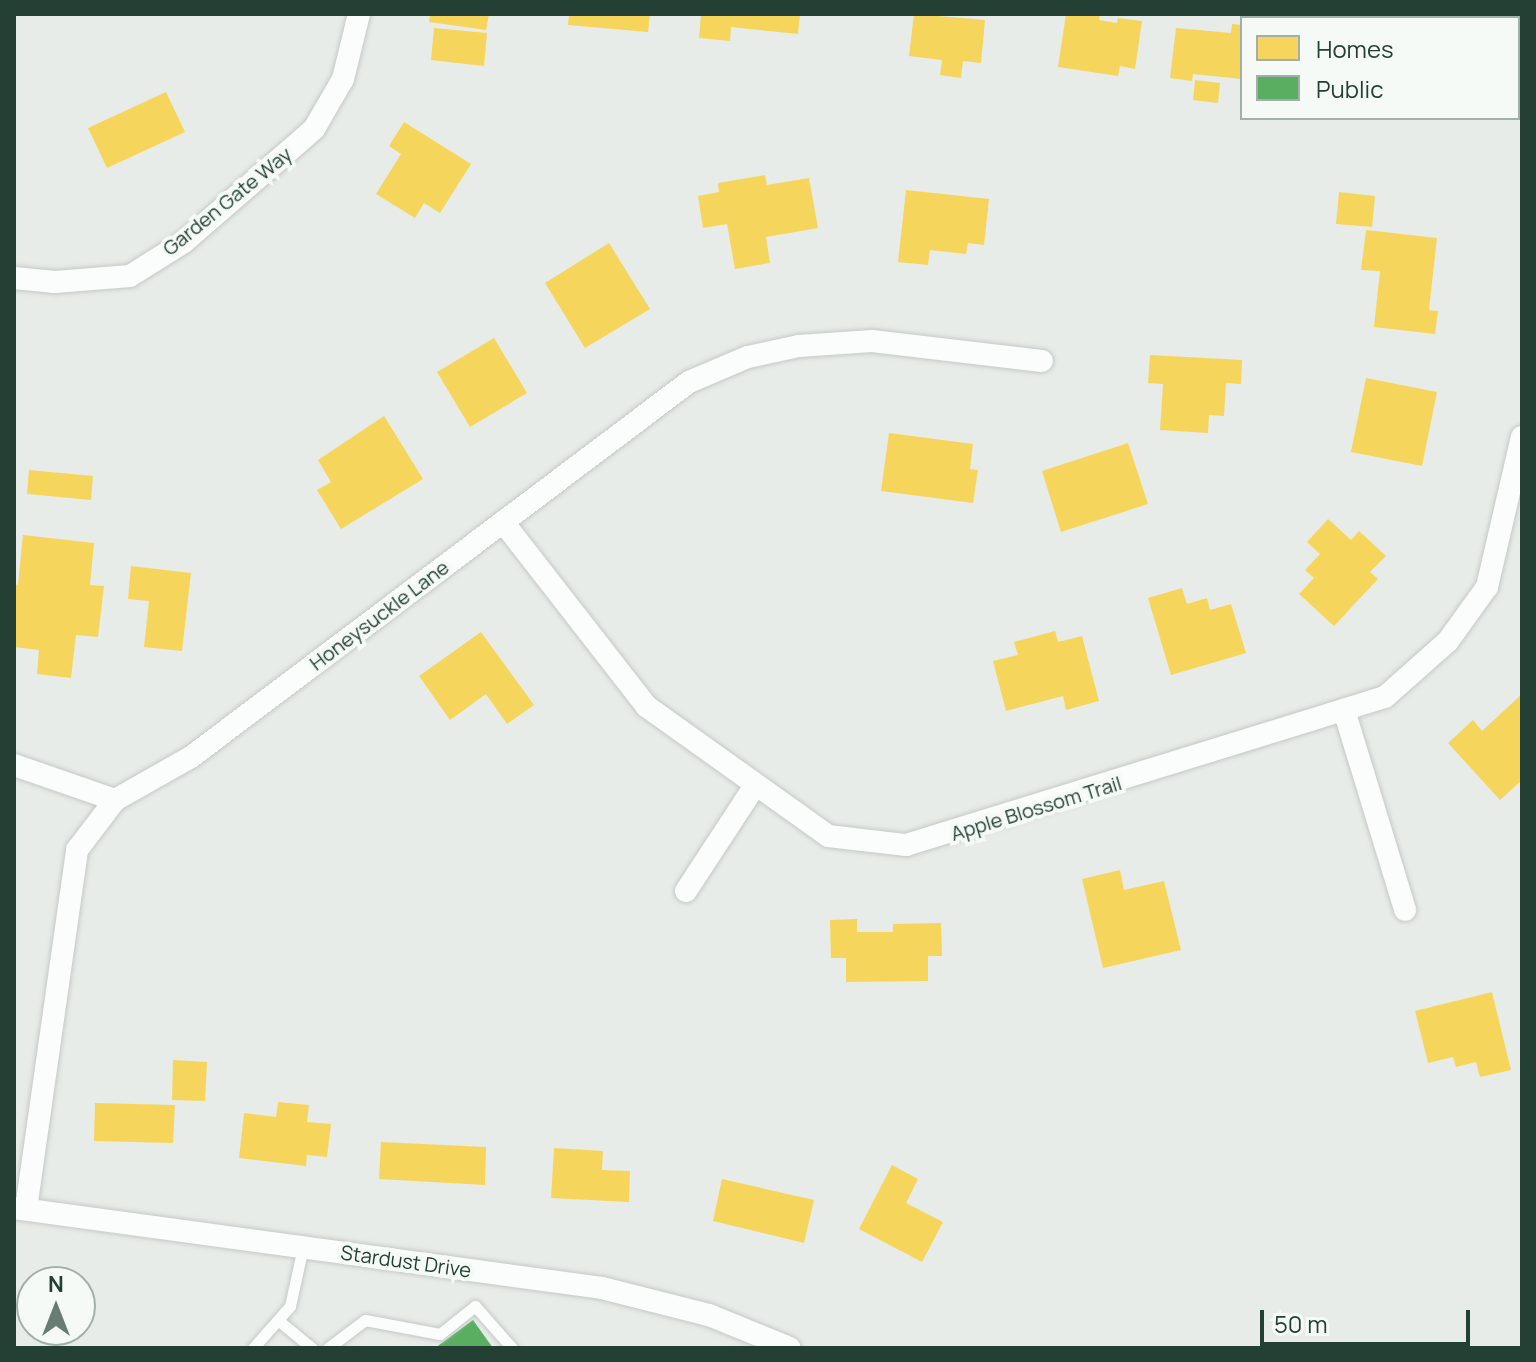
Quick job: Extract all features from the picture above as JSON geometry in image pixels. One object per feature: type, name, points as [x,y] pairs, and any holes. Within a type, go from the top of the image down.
[{"type":"street","name":"Garden Gate Way","points":[[14,278],[55,282],[130,276],[184,242],[314,129],[343,79],[359,14]]},
{"type":"street","name":"Honeysuckle Lane","points":[[20,1209],[77,850],[115,800],[191,757],[689,382],[748,357],[799,346],[872,341],[1042,361]]},
{"type":"street","name":"Apple Blossom Trail","points":[[503,522],[646,706],[754,787],[828,836],[906,845],[1385,697],[1410,678],[1448,641],[1487,587],[1522,437]]},
{"type":"street","points":[[1344,710],[1405,910]]},
{"type":"street","points":[[14,765],[115,800]]},
{"type":"street","points":[[686,891],[754,787]]},
{"type":"street","name":"Stardust Drive","points":[[20,1209],[602,1288],[709,1315],[774,1345]]},
{"type":"lane","points":[[253,1348],[290,1306],[303,1247]]},
{"type":"lane","points":[[328,1348],[365,1320],[440,1334],[475,1306],[512,1348]]},
{"type":"lane","points":[[279,1321],[312,1348]]},
{"type":"building: Homes","points":[[430,14],[489,14],[486,30],[429,22]]},
{"type":"building: Homes","points":[[569,14],[650,14],[648,32],[568,25]]},
{"type":"building: Homes","points":[[701,14],[800,14],[798,34],[731,27],[730,41],[699,38]]},
{"type":"building: Homes","points":[[914,14],[985,20],[981,63],[963,61],[961,78],[940,75],[942,60],[909,56]]},
{"type":"building: Homes","points":[[1066,14],[1100,14],[1099,20],[1117,23],[1118,18],[1142,21],[1135,69],[1120,66],[1118,76],[1058,67]]},
{"type":"building: Homes","points":[[1232,24],[1240,25],[1240,79],[1193,74],[1192,81],[1170,78],[1176,28],[1231,33]]},
{"type":"building: Homes","points":[[434,28],[487,33],[484,66],[431,60]]},
{"type":"building: Homes","points":[[1195,80],[1220,83],[1218,103],[1193,100]]},
{"type":"building: Homes","points":[[166,92],[185,132],[107,168],[88,128]]},
{"type":"building: Homes","points":[[404,122],[471,164],[440,213],[424,203],[415,218],[376,194],[401,154],[389,146]]},
{"type":"building: Homes","points":[[765,175],[767,185],[809,178],[818,228],[766,237],[770,263],[735,269],[727,224],[703,228],[698,196],[719,192],[718,183]]},
{"type":"building: Homes","points":[[906,190],[989,199],[984,245],[968,243],[966,254],[930,250],[928,265],[898,262]]},
{"type":"building: Homes","points":[[1339,192],[1375,196],[1372,227],[1336,224]]},
{"type":"building: Homes","points":[[1366,230],[1437,238],[1429,310],[1438,311],[1435,334],[1374,327],[1380,271],[1361,270]]},
{"type":"building: Homes","points":[[609,243],[650,309],[585,348],[545,283]]},
{"type":"building: Homes","points":[[494,338],[527,393],[470,427],[437,372]]},
{"type":"building: Homes","points":[[1150,355],[1242,360],[1241,384],[1226,383],[1224,416],[1209,415],[1208,433],[1160,430],[1163,384],[1148,383]]},
{"type":"building: Homes","points":[[1366,378],[1437,392],[1422,466],[1351,452]]},
{"type":"building: Homes","points":[[384,416],[423,479],[341,529],[317,490],[331,482],[318,460]]},
{"type":"building: Homes","points":[[889,433],[973,444],[970,469],[978,470],[973,503],[881,491]]},
{"type":"building: Homes","points":[[1128,443],[1148,504],[1061,532],[1042,471]]},
{"type":"building: Homes","points":[[29,470],[93,476],[91,500],[27,494]]},
{"type":"building: Homes","points":[[1328,519],[1351,540],[1359,531],[1386,556],[1370,572],[1378,579],[1334,626],[1299,594],[1314,578],[1305,570],[1320,554],[1307,542]]},
{"type":"building: Homes","points":[[23,535],[94,543],[90,585],[104,586],[98,637],[76,635],[71,678],[37,674],[39,650],[14,647],[14,584],[18,585]]},
{"type":"building: Homes","points":[[131,566],[191,573],[182,651],[144,647],[149,601],[128,599]]},
{"type":"building: Homes","points":[[1182,588],[1187,604],[1207,598],[1210,610],[1231,604],[1246,653],[1171,675],[1148,598]]},
{"type":"building: Homes","points":[[1055,631],[1058,642],[1082,636],[1099,701],[1066,710],[1063,696],[1006,711],[993,661],[1018,655],[1014,642]]},
{"type":"building: Homes","points":[[481,632],[534,705],[507,724],[486,694],[450,720],[419,676]]},
{"type":"building: Homes","points":[[1522,694],[1522,780],[1500,800],[1448,743],[1473,720],[1482,731]]},
{"type":"building: Homes","points":[[1120,870],[1124,890],[1164,881],[1181,950],[1103,968],[1082,879]]},
{"type":"building: Homes","points":[[857,919],[857,932],[893,932],[893,924],[941,923],[942,956],[928,956],[928,981],[846,982],[846,958],[831,958],[830,920]]},
{"type":"building: Homes","points":[[1492,992],[1511,1070],[1480,1077],[1476,1062],[1456,1067],[1453,1057],[1428,1063],[1415,1011]]},
{"type":"building: Homes","points":[[173,1060],[207,1062],[205,1101],[172,1100]]},
{"type":"building: Homes","points":[[278,1102],[309,1105],[307,1122],[331,1124],[327,1157],[307,1155],[306,1166],[239,1158],[244,1113],[276,1117]]},
{"type":"building: Homes","points":[[95,1103],[175,1105],[173,1143],[94,1141]]},
{"type":"building: Homes","points":[[381,1142],[486,1147],[485,1185],[379,1179]]},
{"type":"building: Homes","points":[[554,1148],[603,1151],[602,1170],[630,1171],[629,1202],[551,1198]]},
{"type":"building: Homes","points":[[892,1165],[918,1179],[906,1203],[943,1222],[922,1262],[859,1229]]},
{"type":"building: Homes","points":[[722,1179],[814,1200],[804,1243],[713,1221]]},
{"type":"building: Public","points":[[473,1320],[493,1348],[435,1348]]}]
